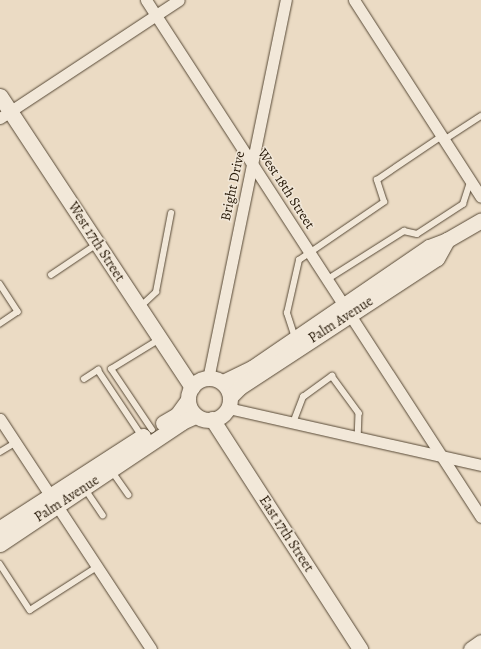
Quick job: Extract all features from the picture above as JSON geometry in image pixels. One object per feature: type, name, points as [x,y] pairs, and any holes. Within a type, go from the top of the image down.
[{"type":"main road","name":"West 17th Street","points":[[0,96],[5,114],[97,243],[161,339],[190,394]]},
{"type":"main road","name":"Palm Avenue","points":[[223,382],[252,368],[295,338],[437,258],[447,240],[481,220]]},
{"type":"main road","name":"Palm Avenue","points":[[229,402],[240,387],[347,309]]},
{"type":"main road","points":[[208,379],[215,379],[223,382],[228,387],[229,402],[222,415],[212,420],[206,420],[195,416],[188,407],[190,394],[198,382],[208,379]]},
{"type":"main road","name":"Palm Avenue","points":[[0,544],[53,501],[147,433],[177,415],[190,394]]},
{"type":"main road","name":"Palm Avenue","points":[[0,528],[84,487],[112,470],[176,426],[195,416]]},
{"type":"main road","name":"East 17th Street","points":[[212,420],[360,649]]},
{"type":"main road","points":[[470,649],[481,642]]},
{"type":"street","name":"West 18th Street","points":[[146,0],[252,166],[328,279],[441,457],[481,517]]},
{"type":"street","points":[[5,114],[179,0]]},
{"type":"street","name":"Bright Drive","points":[[208,379],[286,0]]},
{"type":"street","points":[[354,0],[481,197]]},
{"type":"street","points":[[229,402],[293,423],[481,465]]},
{"type":"street","points":[[1,423],[151,649]]},
{"type":"lane","points":[[295,338],[287,313],[299,260],[384,202],[377,180],[481,116]]},
{"type":"lane","points":[[328,279],[404,231],[417,234],[463,204],[471,182]]},
{"type":"lane","points":[[139,307],[156,292],[171,213]]},
{"type":"lane","points":[[52,276],[97,243]]},
{"type":"lane","points":[[0,284],[18,312],[0,324]]},
{"type":"lane","points":[[147,433],[111,369],[161,339]]},
{"type":"lane","points":[[84,379],[98,370],[147,433]]},
{"type":"lane","points":[[293,423],[303,397],[332,376],[359,413],[358,438]]},
{"type":"lane","points":[[0,452],[15,442]]},
{"type":"lane","points":[[112,470],[130,495]]},
{"type":"lane","points":[[84,487],[103,515]]},
{"type":"lane","points":[[0,564],[30,610],[97,567]]}]
